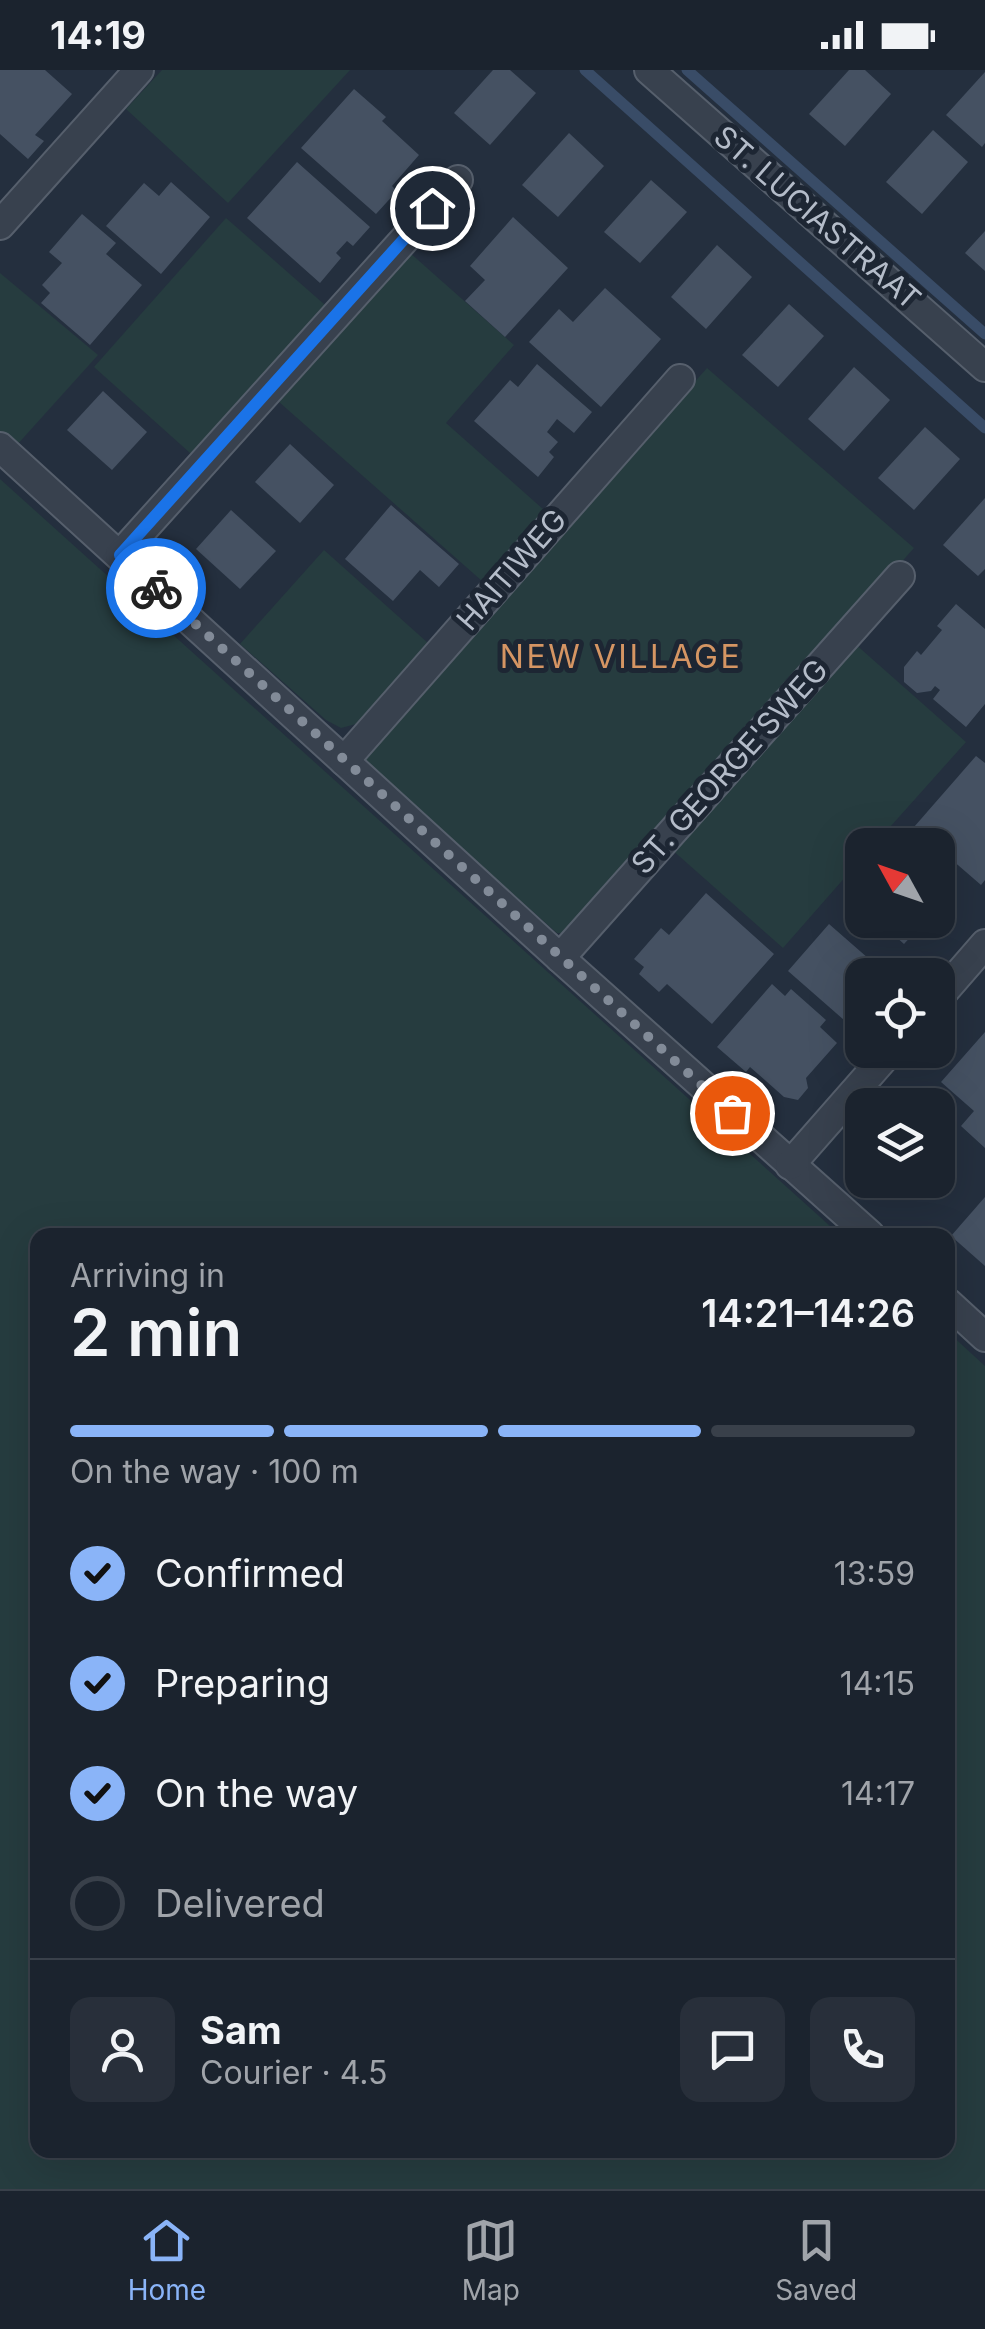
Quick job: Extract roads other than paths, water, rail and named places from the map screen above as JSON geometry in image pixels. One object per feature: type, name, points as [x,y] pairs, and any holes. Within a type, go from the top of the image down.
[{"type":"street","points":[[0,224],[140,70]]},
{"type":"street","name":"ST. LUCIASTRAAT","points":[[649,70],[985,366]]},
{"type":"street","points":[[120,555],[458,180]]},
{"type":"street","name":"HAITIWEG","points":[[344,761],[680,378]]},
{"type":"street","points":[[0,447],[862,1228]]},
{"type":"street","name":"ST. GEORGE'SWEG","points":[[560,958],[900,576]]},
{"type":"street","points":[[955,978],[985,944]]},
{"type":"street","points":[[790,1165],[876,1068]]},
{"type":"street","points":[[955,1309],[985,1337]]},
{"type":"waterway","points":[[585,70],[985,428]]},
{"type":"waterway","points":[[687,70],[985,334]]},
{"type":"district","name":"NEW VILLAGE","points":[[621,657]]}]
